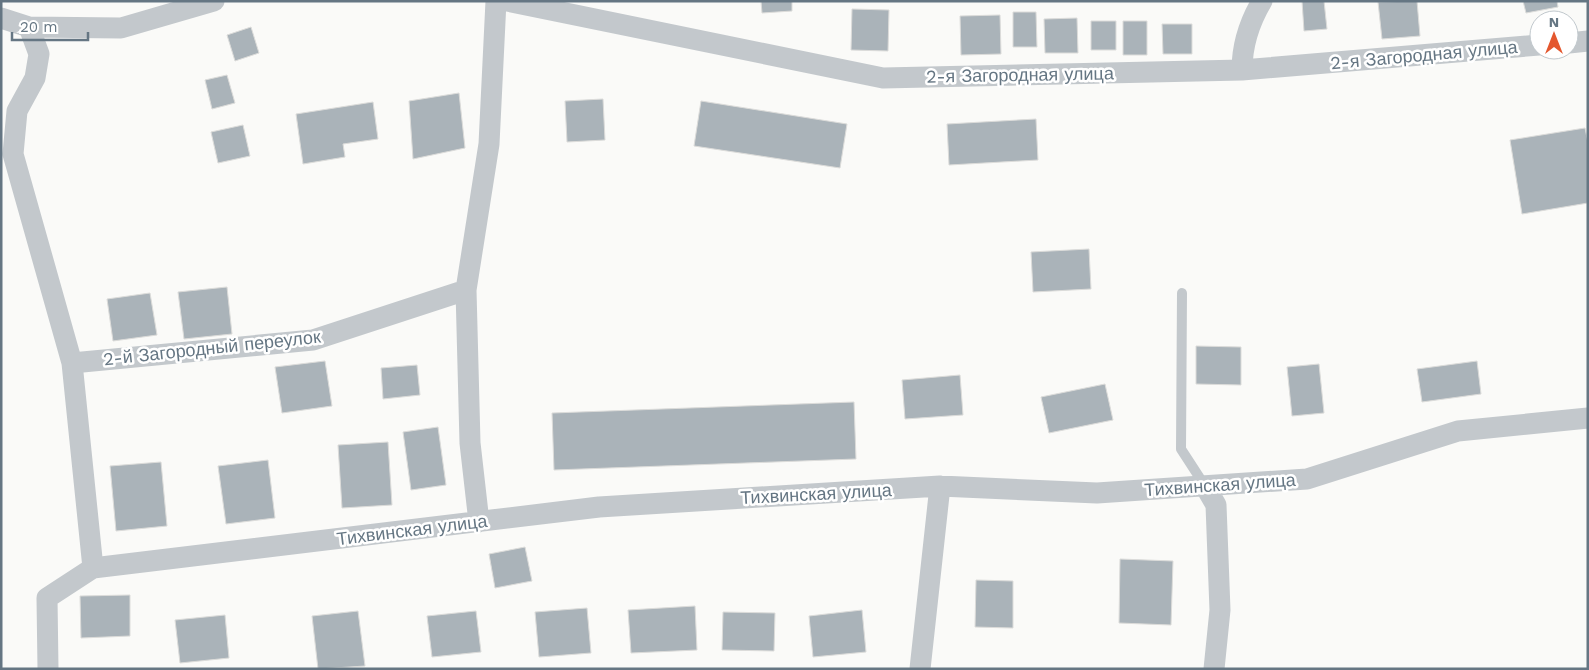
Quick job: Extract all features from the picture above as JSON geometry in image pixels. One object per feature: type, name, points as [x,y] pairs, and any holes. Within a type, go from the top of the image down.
[{"type":"street","points":[[1,18],[29,27],[121,28],[214,1]]},
{"type":"street","points":[[479,522],[470,444],[466,290],[489,144],[496,1]]},
{"type":"street","name":"2-я Загородная улица","points":[[507,1],[883,78],[1242,70],[1529,46]]},
{"type":"street","points":[[1242,70],[1242,48],[1252,18],[1262,1]]},
{"type":"street","points":[[29,27],[39,54],[35,78],[17,111],[13,154],[72,363],[93,568]]},
{"type":"street","name":"2-й Загородный переулок","points":[[72,363],[313,340],[466,290]]},
{"type":"street","name":"Тихвинская улица","points":[[48,669],[47,598],[93,568],[599,507],[940,486],[1097,493],[1307,479],[1458,431],[1588,418]]},
{"type":"street","points":[[920,669],[940,486]]},
{"type":"street","points":[[1205,486],[1216,505],[1220,610],[1214,669]]},
{"type":"lane","points":[[1182,293],[1181,449],[1205,486]]},
{"type":"building","points":[[761,1],[792,1],[792,11],[762,13]]},
{"type":"building","points":[[1302,1],[1324,1],[1327,29],[1304,31]]},
{"type":"building","points":[[1417,1],[1420,36],[1382,39],[1378,2]]},
{"type":"building","points":[[1523,1],[1557,1],[1558,7],[1529,10],[1529,12],[1526,13]]},
{"type":"building","points":[[852,9],[889,10],[888,51],[851,50]]},
{"type":"building","points":[[1013,12],[1036,12],[1037,47],[1013,47]]},
{"type":"building","points":[[1000,15],[1001,54],[961,55],[960,16]]},
{"type":"building","points":[[1077,18],[1078,53],[1045,53],[1044,19]]},
{"type":"building","points":[[1091,21],[1116,21],[1116,50],[1091,50]]},
{"type":"building","points":[[1123,21],[1147,21],[1147,55],[1123,55]]},
{"type":"building","points":[[1162,24],[1192,24],[1192,54],[1163,54]]},
{"type":"building","points":[[251,27],[259,53],[235,61],[227,35]]},
{"type":"building","points":[[227,75],[235,103],[212,109],[205,80]]},
{"type":"building","points":[[459,93],[465,148],[413,159],[409,101]]},
{"type":"building","points":[[603,99],[605,140],[567,142],[565,101]]},
{"type":"building","points":[[701,101],[847,124],[840,168],[694,146]]},
{"type":"building","points":[[373,102],[378,139],[343,144],[345,157],[303,164],[296,114]]},
{"type":"building","points":[[1036,119],[1038,160],[949,165],[947,124]]},
{"type":"building","points":[[243,125],[250,156],[218,163],[211,132]]},
{"type":"building","points":[[1585,128],[1588,143],[1588,203],[1522,214],[1510,140]]},
{"type":"building","points":[[1089,249],[1091,289],[1033,292],[1031,252]]},
{"type":"building","points":[[227,287],[232,334],[184,339],[178,292]]},
{"type":"building","points":[[150,293],[157,335],[113,341],[107,299]]},
{"type":"building","points":[[1196,346],[1241,347],[1241,385],[1196,384]]},
{"type":"building","points":[[325,361],[332,406],[282,413],[275,367]]},
{"type":"building","points":[[1477,361],[1481,394],[1422,402],[1417,369]]},
{"type":"building","points":[[1319,364],[1324,413],[1292,416],[1287,367]]},
{"type":"building","points":[[417,365],[420,395],[383,399],[381,368]]},
{"type":"building","points":[[960,375],[963,415],[905,419],[902,380]]},
{"type":"building","points":[[1105,384],[1113,420],[1049,433],[1041,397]]},
{"type":"building","points":[[854,402],[856,459],[554,470],[552,413]]},
{"type":"building","points":[[438,427],[446,485],[411,490],[403,432]]},
{"type":"building","points":[[388,442],[392,505],[342,508],[338,445]]},
{"type":"building","points":[[268,460],[275,518],[226,524],[218,466]]},
{"type":"building","points":[[161,462],[167,526],[116,531],[110,466]]},
{"type":"building","points":[[525,547],[532,581],[495,588],[489,554]]},
{"type":"building","points":[[1120,559],[1173,561],[1171,625],[1119,623]]},
{"type":"building","points":[[976,580],[1013,581],[1013,628],[975,627]]},
{"type":"building","points":[[130,595],[130,636],[81,638],[80,596]]},
{"type":"building","points":[[695,606],[697,650],[631,653],[628,610]]},
{"type":"building","points":[[587,608],[591,653],[539,657],[535,612]]},
{"type":"building","points":[[862,610],[866,652],[813,657],[809,616]]},
{"type":"building","points":[[358,611],[365,666],[318,669],[312,616]]},
{"type":"building","points":[[476,611],[481,652],[432,657],[427,616]]},
{"type":"building","points":[[723,612],[775,613],[774,651],[722,650]]},
{"type":"building","points":[[225,615],[229,658],[180,663],[175,620]]}]
